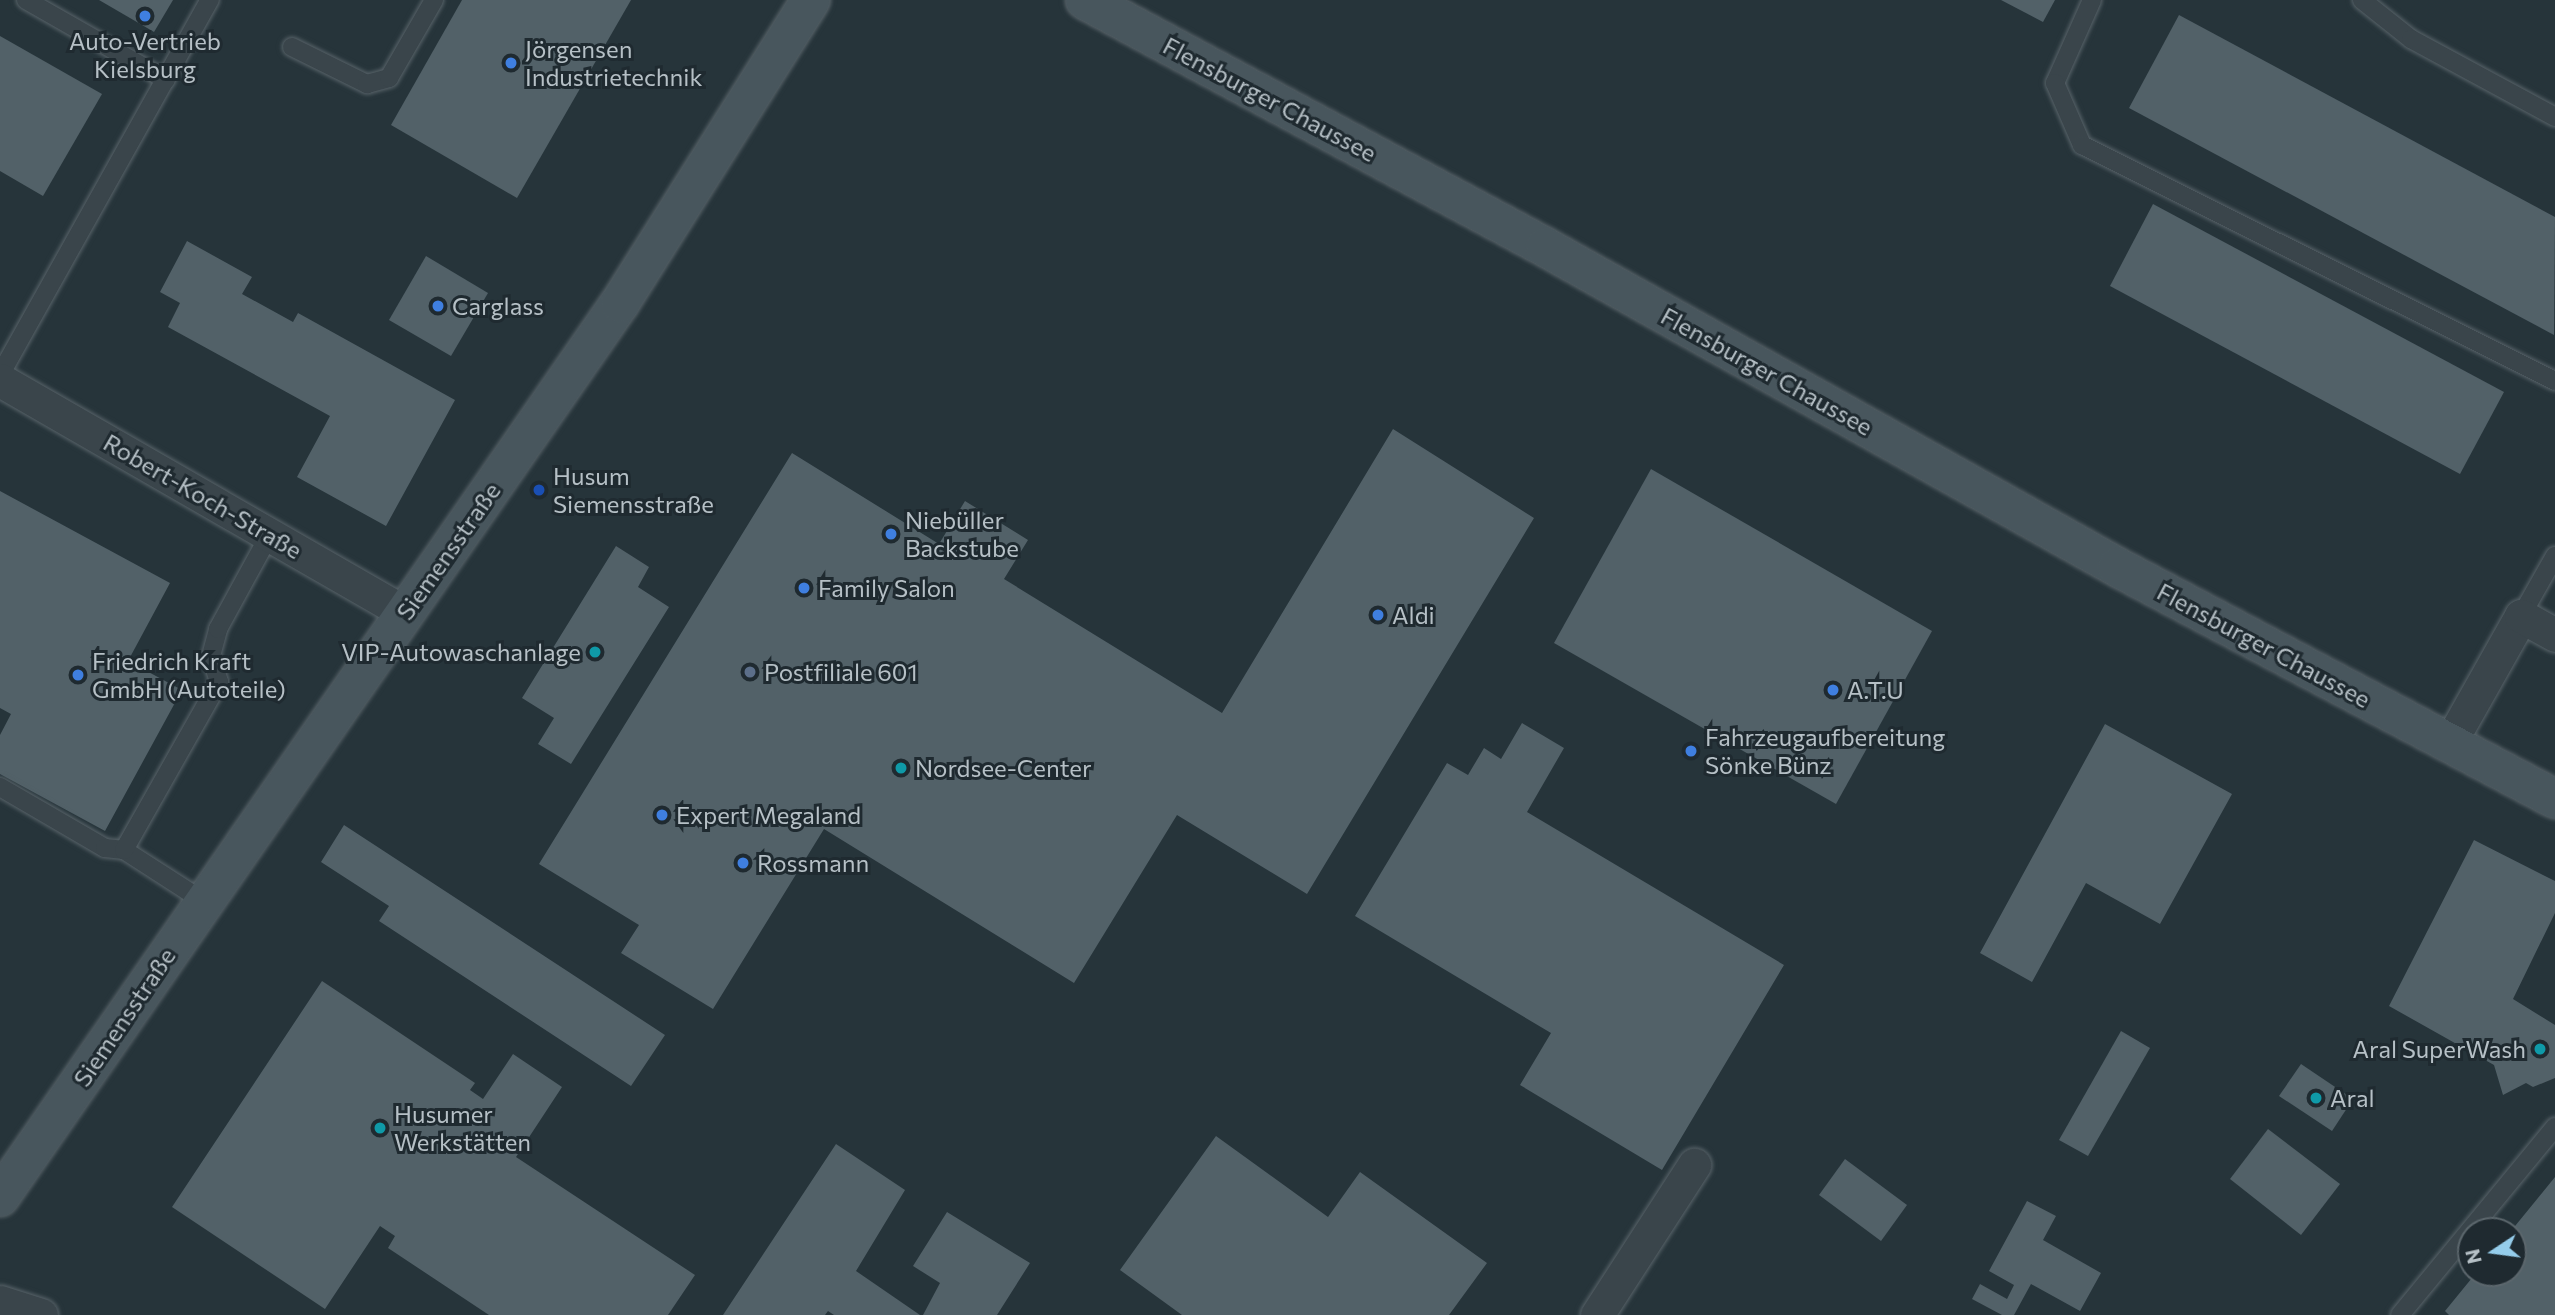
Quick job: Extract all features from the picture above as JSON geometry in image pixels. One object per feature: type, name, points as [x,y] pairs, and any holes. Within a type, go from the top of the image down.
[{"type":"main road","name":"Siemensstraße","points":[[0,1197],[620,303],[811,0]]},
{"type":"main road","name":"Flensburger Chaussee","points":[[1085,0],[1545,247],[2117,567],[2555,799]]},
{"type":"street","name":"Robert-Koch-Straße","points":[[0,378],[405,613]]},
{"type":"street","points":[[2449,744],[2521,616],[2555,635]]},
{"type":"street","points":[[1597,1315],[1695,1165]]},
{"type":"street","points":[[0,1303],[41,1315]]},
{"type":"lane","points":[[26,0],[166,80]]},
{"type":"lane","points":[[0,378],[210,0]]},
{"type":"lane","points":[[292,47],[367,84],[389,78],[434,0]]},
{"type":"lane","points":[[2092,0],[2055,83],[2082,145],[2555,381]]},
{"type":"lane","points":[[2362,0],[2411,39],[2555,117]]},
{"type":"lane","points":[[124,850],[219,682],[211,656],[218,629],[270,534]]},
{"type":"lane","points":[[2521,616],[2555,556]]},
{"type":"lane","points":[[0,787],[105,848],[124,850],[203,901]]},
{"type":"lane","points":[[2400,1315],[2555,1127]]},
{"type":"building","name":"Auto-Vertrieb Kielsburg","points":[[99,0],[173,0],[154,32]]},
{"type":"building","name":"Jörgensen Industrietechnik","points":[[462,0],[631,0],[517,198],[391,125]]},
{"type":"building","points":[[2001,0],[2055,0],[2043,22]]},
{"type":"building","points":[[2179,15],[2555,217],[2554,335],[2129,108]]},
{"type":"building","points":[[0,36],[102,94],[43,196],[0,171]]},
{"type":"building","points":[[2153,204],[2504,392],[2460,474],[2110,286]]},
{"type":"building","points":[[187,241],[252,277],[242,294],[293,322],[298,313],[455,400],[386,526],[297,477],[330,416],[168,327],[180,303],[160,292]]},
{"type":"building","name":"Carglass","points":[[426,256],[488,293],[451,356],[389,320]]},
{"type":"building","name":"Nordsee-Center","points":[[1393,429],[1534,518],[1307,894],[1177,815],[1074,983],[824,829],[713,1009],[621,953],[639,925],[539,864],[792,453],[939,544],[965,501],[1028,540],[1004,579],[1222,713]]},
{"type":"building","points":[[1651,469],[1932,631],[1836,804],[1554,643]]},
{"type":"building","name":"Friedrich Kraft GmbH (Autoteile)","points":[[0,491],[170,583],[128,661],[182,690],[105,831],[0,774],[0,735],[11,714],[0,708]]},
{"type":"building","name":"VIP-Autowaschanlage","points":[[616,546],[649,567],[638,587],[669,607],[571,764],[538,744],[554,718],[522,698]]},
{"type":"building","points":[[1522,723],[1564,748],[1527,812],[1784,965],[1662,1170],[1520,1085],[1551,1033],[1355,916],[1447,763],[1468,775],[1484,748],[1501,759]]},
{"type":"building","points":[[2105,724],[2232,794],[2160,924],[2086,883],[2032,982],[1980,953]]},
{"type":"building","points":[[344,825],[665,1035],[631,1086],[379,921],[389,906],[321,862]]},
{"type":"building","points":[[2474,840],[2555,881],[2555,913],[2513,999],[2555,1025],[2555,1078],[2533,1087],[2526,1083],[2503,1095],[2494,1065],[2389,1006]]},
{"type":"building","name":"Husumer Werkstätten","points":[[322,981],[475,1083],[470,1090],[483,1099],[513,1054],[562,1087],[516,1157],[695,1275],[668,1315],[489,1315],[388,1248],[395,1236],[380,1226],[325,1309],[172,1207]]},
{"type":"building","points":[[2121,1031],[2150,1048],[2088,1156],[2059,1140]]},
{"type":"building","name":"Aral","points":[[2301,1064],[2353,1099],[2332,1131],[2279,1096]]},
{"type":"building","points":[[2268,1129],[2340,1184],[2301,1235],[2230,1179]]},
{"type":"building","points":[[1216,1136],[1328,1217],[1360,1172],[1487,1263],[1449,1315],[1182,1315],[1120,1270]]},
{"type":"building","points":[[836,1144],[905,1190],[856,1271],[920,1315],[834,1315],[828,1311],[825,1315],[723,1315]]},
{"type":"building","points":[[1845,1159],[1907,1205],[1881,1241],[1819,1195]]},
{"type":"building","points":[[2555,1177],[2555,1315],[2449,1315],[2445,1311],[2465,1287],[2527,1287],[2527,1217],[2522,1217]]},
{"type":"building","points":[[2027,1201],[2056,1216],[2043,1240],[2101,1273],[2080,1311],[2031,1284],[2014,1315],[2002,1315],[1972,1299],[1980,1284],[2007,1299],[2014,1285],[1989,1271]]},
{"type":"building","points":[[947,1212],[1030,1263],[997,1315],[923,1315],[940,1283],[913,1266]]},
{"type":"place","name":"Auto-Vertrieb Kielsburg","points":[[145,16]]},
{"type":"place","name":"Jörgensen Industrietechnik","points":[[511,63]]},
{"type":"place","name":"Carglass","points":[[438,306]]},
{"type":"place","name":"Husum Siemensstraße","points":[[539,490]]},
{"type":"place","name":"Niebüller Backstube","points":[[891,534]]},
{"type":"place","name":"Family Salon","points":[[804,588]]},
{"type":"place","name":"Aldi","points":[[1378,615]]},
{"type":"place","name":"VIP-Autowaschanlage","points":[[595,652]]},
{"type":"place","name":"Postfiliale 601","points":[[750,672]]},
{"type":"place","name":"Friedrich Kraft GmbH (Autoteile)","points":[[78,675]]},
{"type":"place","name":"A.T.U","points":[[1833,690]]},
{"type":"place","name":"Fahrzeugaufbereitung Sönke Bünz","points":[[1691,751]]},
{"type":"place","name":"Nordsee-Center","points":[[901,768]]},
{"type":"place","name":"Expert Megaland","points":[[662,815]]},
{"type":"place","name":"Rossmann","points":[[743,863]]},
{"type":"place","name":"Aral SuperWash","points":[[2540,1049]]},
{"type":"place","name":"Aral","points":[[2316,1098]]},
{"type":"place","name":"Husumer Werkstätten","points":[[380,1128]]}]
